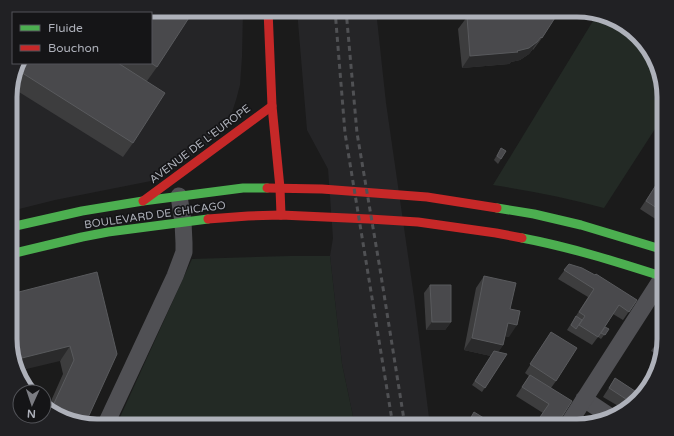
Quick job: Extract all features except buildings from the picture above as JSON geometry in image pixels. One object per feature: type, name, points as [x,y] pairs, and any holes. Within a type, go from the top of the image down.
[{"type":"main road","points":[[268,17],[272,106],[280,188],[280,215]]},
{"type":"main road","name":"AVENUE DE L'EUROPE","points":[[143,201],[272,106]]},
{"type":"main road","name":"BOULEVARD DE CHICAGO","points":[[17,227],[82,211],[143,201],[243,188],[322,189],[427,197],[534,214],[657,248]]},
{"type":"main road","name":"BOULEVARD DE CHICAGO","points":[[17,253],[108,232],[183,222],[248,216],[280,215],[418,222],[496,233],[542,242],[657,274]]},
{"type":"street","points":[[108,419],[175,276],[184,252],[184,232],[179,196]]},
{"type":"street","points":[[571,419],[657,285]]},
{"type":"street","points":[[584,399],[606,413]]},
{"type":"shaded area","points":[[152,17],[243,17],[240,85],[232,112],[216,138],[164,176],[151,181],[55,200],[17,210],[17,97],[21,72],[24,64],[152,64]]},
{"type":"shaded area","points":[[298,17],[377,17],[386,103],[414,297],[429,419],[354,419],[342,364],[330,256],[333,238],[328,169],[307,130]]},
{"type":"shaded area","points":[[594,19],[612,25],[630,37],[646,57],[653,72],[657,92],[657,126],[604,208],[549,195],[493,185]]},
{"type":"shaded area","points":[[330,256],[342,364],[354,419],[119,419],[192,259]]},
{"type":"railway","points":[[336,17],[345,133],[392,419]]},
{"type":"railway","points":[[347,17],[357,133],[404,419]]},
{"type":"traffic: fast","points":[[17,226],[82,211],[143,201],[243,188],[267,188]]},
{"type":"traffic: fast","points":[[497,208],[534,214],[581,225],[657,248]]},
{"type":"traffic: fast","points":[[17,253],[108,232],[208,219]]},
{"type":"traffic: fast","points":[[522,238],[576,250],[657,275]]},
{"type":"traffic: jam","points":[[268,17],[272,106],[280,188],[281,215]]},
{"type":"traffic: jam","points":[[143,201],[272,106]]},
{"type":"traffic: jam","points":[[267,188],[322,189],[427,197],[497,208]]},
{"type":"traffic: jam","points":[[208,219],[281,215],[369,219],[418,222],[522,238]]}]
